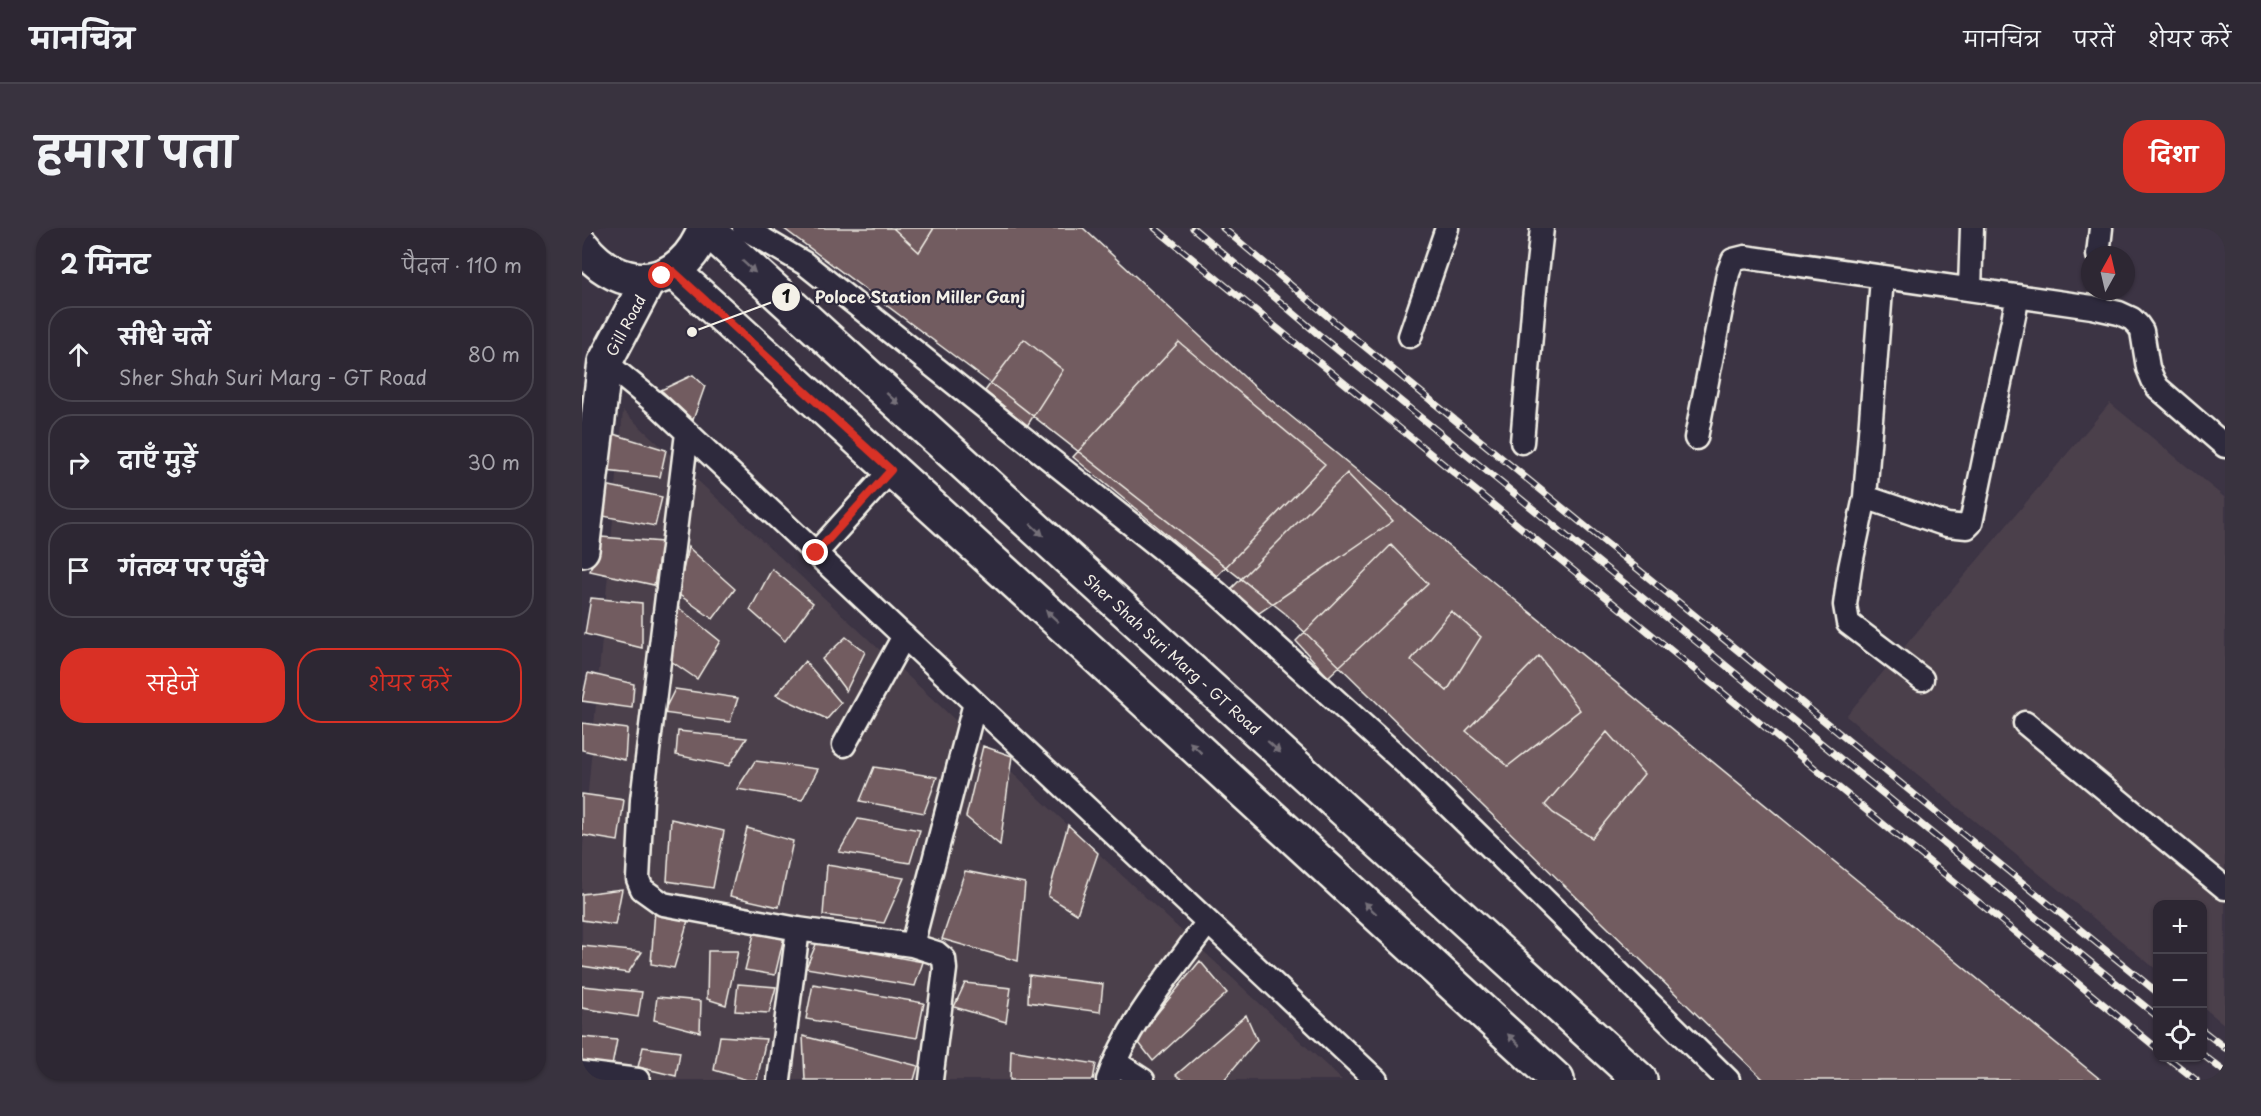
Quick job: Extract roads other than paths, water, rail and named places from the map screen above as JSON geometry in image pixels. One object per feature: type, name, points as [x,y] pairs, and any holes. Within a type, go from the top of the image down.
[{"type":"main road","name":"Sher Shah Suri Marg - GT Road","points":[[661,275],[688,260],[699,245],[706,228],[1640,1080]]},
{"type":"main road","points":[[582,246],[594,262],[610,273],[629,279],[661,275],[891,470],[1557,1080]]},
{"type":"main road","name":"Gill Road","points":[[582,550],[605,362],[661,275]]},
{"type":"street","points":[[744,228],[804,263],[1216,592],[1406,764],[1728,1080]]},
{"type":"street","points":[[1410,336],[1447,228]]},
{"type":"street","points":[[1522,442],[1542,228]]},
{"type":"street","points":[[1970,289],[1972,228]]},
{"type":"street","points":[[2099,246],[2101,228]]},
{"type":"street","points":[[1696,438],[1728,273],[1733,260],[1758,258],[1882,278],[2018,296],[2081,299]]},
{"type":"street","points":[[1882,278],[1865,497],[1850,568],[1845,614],[1848,623],[1922,679]]},
{"type":"street","points":[[1865,497],[1947,525],[1967,527],[1971,523],[2018,296]]},
{"type":"street","points":[[2095,300],[2138,324],[2142,331],[2152,380],[2158,388],[2225,446]]},
{"type":"street","points":[[605,362],[659,406],[1377,1080]]},
{"type":"street","points":[[687,433],[642,800],[638,879],[642,889],[663,904],[798,929],[912,945],[937,953],[944,959],[944,991],[932,1080]]},
{"type":"street","points":[[816,553],[891,470]]},
{"type":"street","points":[[844,745],[904,636]]},
{"type":"street","points":[[912,945],[975,703]]},
{"type":"street","points":[[2025,723],[2225,888]]},
{"type":"street","points":[[1143,1080],[1112,1071],[1134,1025],[1208,922]]},
{"type":"street","points":[[778,1080],[798,929]]},
{"type":"street","points":[[582,1073],[638,1080]]},
{"type":"railway","points":[[1155,228],[2153,1045]]},
{"type":"railway","points":[[1193,228],[1318,334],[2153,1013]]},
{"type":"railway","points":[[1223,228],[1331,319],[2153,989]]},
{"type":"railway","points":[[2207,1034],[2225,1048]]},
{"type":"railway","points":[[2207,1058],[2225,1072]]},
{"type":"railway","points":[[2173,1062],[2196,1080]]},
{"type":"place","name":"Poloce Station Miller Ganj","points":[[692,332]]}]
